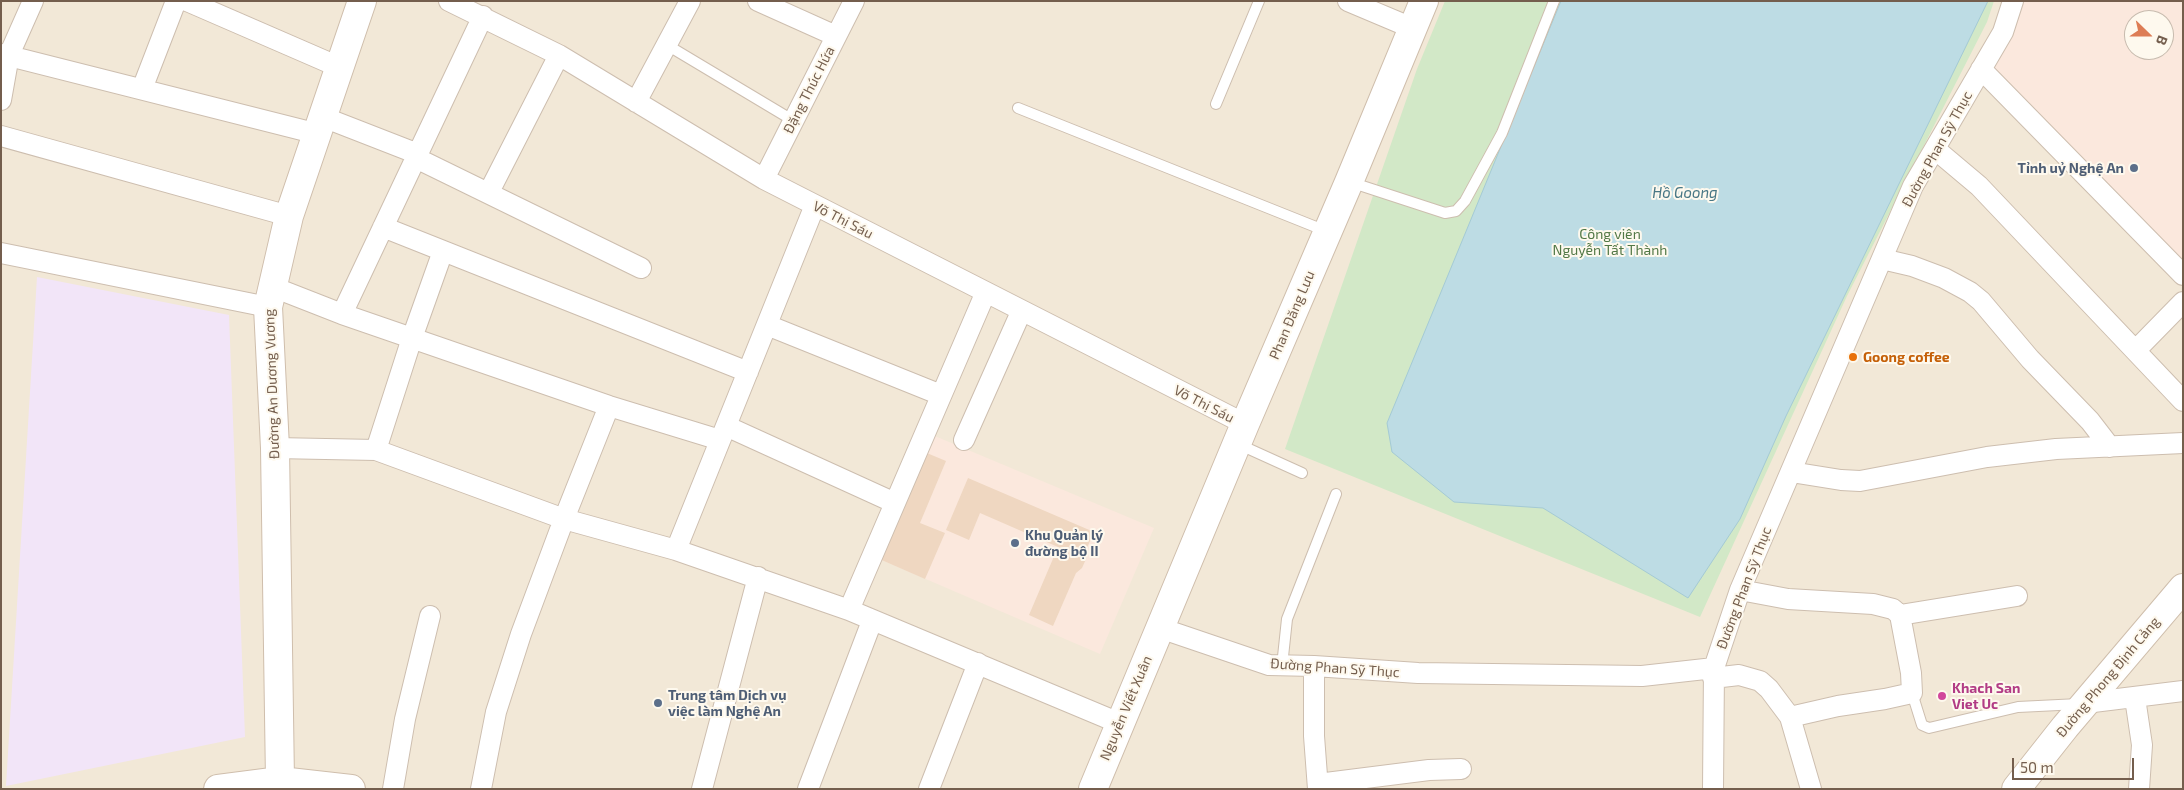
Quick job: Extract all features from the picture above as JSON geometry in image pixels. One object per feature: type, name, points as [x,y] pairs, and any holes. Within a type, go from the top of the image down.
[{"type":"street","points":[[1,100],[5,54],[33,1]]},
{"type":"street","points":[[142,89],[176,1]]},
{"type":"street","points":[[187,1],[339,67]]},
{"type":"street","name":"Đường An Dương Vương","points":[[280,785],[271,297],[289,216],[362,1]]},
{"type":"street","name":"Võ Thị Sáu","points":[[449,1],[483,16],[559,55],[764,179],[1021,312],[1241,434]]},
{"type":"street","points":[[636,102],[690,1]]},
{"type":"street","points":[[758,1],[836,36]]},
{"type":"street","name":"Đặng Thúc Hứa","points":[[764,179],[854,1]]},
{"type":"street","points":[[1348,1],[1412,28]]},
{"type":"street","name":"Phan Đăng Lưu","points":[[1160,628],[1424,1]]},
{"type":"street","name":"Đường Phan Sỹ Thục","points":[[1160,628],[1270,665],[1282,666],[1314,666],[1418,674],[1642,676],[1713,673],[1740,590],[1913,186],[2003,32],[2013,1]]},
{"type":"street","points":[[342,314],[483,16]]},
{"type":"street","points":[[5,54],[142,89],[320,126],[417,156],[641,268]]},
{"type":"street","points":[[489,192],[559,55]]},
{"type":"street","points":[[1981,69],[2183,275]]},
{"type":"street","points":[[1,136],[289,216]]},
{"type":"street","points":[[1935,149],[1979,186],[2183,401]]},
{"type":"street","points":[[676,550],[815,206]]},
{"type":"street","points":[[383,227],[748,372]]},
{"type":"street","points":[[376,450],[412,338],[443,251]]},
{"type":"street","points":[[1,252],[271,297],[342,314],[609,406],[723,433],[895,503]]},
{"type":"street","points":[[1882,259],[1912,266],[1944,278],[1970,292],[1981,301],[2030,358],[2090,421],[2110,447]]},
{"type":"street","points":[[849,610],[985,294]]},
{"type":"street","points":[[2136,350],[2183,302]]},
{"type":"street","points":[[964,440],[1021,312]]},
{"type":"street","points":[[767,325],[941,395]]},
{"type":"street","points":[[481,789],[496,712],[521,634],[564,518],[609,406]]},
{"type":"street","points":[[1790,472],[1860,481],[1987,457],[2056,449],[2183,443]]},
{"type":"street","points":[[275,448],[376,450],[564,518],[676,550],[849,610],[1119,723]]},
{"type":"street","points":[[702,789],[758,578]]},
{"type":"street","name":"Đường Phong Định Cảng","points":[[2016,789],[2085,703],[2183,588]]},
{"type":"street","points":[[1740,590],[1788,599],[1873,604],[1893,609],[1900,615],[1911,673],[1912,693],[1838,706],[1790,717]]},
{"type":"street","points":[[1900,615],[2017,596]]},
{"type":"street","points":[[393,789],[405,719],[430,616]]},
{"type":"street","points":[[808,789],[872,621]]},
{"type":"street","name":"Nguyễn Viết Xuân","points":[[1093,789],[1160,628]]},
{"type":"street","points":[[929,789],[978,663]]},
{"type":"street","points":[[1314,666],[1314,736],[1318,786],[1429,770],[1461,769]]},
{"type":"street","points":[[1713,789],[1713,673],[1739,675],[1760,681],[1778,699],[1790,717],[1811,789]]},
{"type":"street","points":[[2085,703],[2183,691]]},
{"type":"street","points":[[2135,698],[2142,745],[2138,789]]},
{"type":"street","points":[[218,789],[280,785],[351,789]]},
{"type":"lane","points":[[1216,104],[1259,1]]},
{"type":"lane","points":[[1349,182],[1445,213],[1456,211],[1464,201],[1502,133],[1554,1]]},
{"type":"lane","points":[[667,45],[794,121]]},
{"type":"lane","points":[[1018,108],[1328,232]]},
{"type":"lane","points":[[1241,434],[1302,474]]},
{"type":"lane","points":[[1282,666],[1287,619],[1336,494]]},
{"type":"lane","points":[[1912,693],[1922,725],[1929,728],[2018,707],[2085,703]]},
{"type":"shaded area","points":[[1,1],[2183,1],[2183,789],[1,789]]},
{"type":"shaded area","name":"Tỉnh uỷ Nghệ An","points":[[2024,1],[2183,1],[2183,265],[1990,71],[2013,36]]},
{"type":"shaded area","points":[[37,277],[229,315],[245,737],[6,786]]},
{"type":"shaded area","name":"Khu Quản lý đường bộ II","points":[[930,434],[1154,528],[1100,654],[877,558]]},
{"type":"green space","name":"Hồ Goong","points":[[1445,1],[1994,1],[1987,22],[1847,296],[1700,617],[1285,449],[1417,69]]},
{"type":"water","name":"Hồ Goong","points":[[1561,1],[1988,1],[1786,416],[1740,519],[1688,598],[1543,508],[1454,502],[1392,452],[1387,423]]},
{"type":"building","points":[[922,451],[946,461],[920,523],[945,533],[925,579],[877,558]]},
{"type":"building","points":[[968,478],[1094,532],[1086,550],[1086,559],[1082,568],[1076,573],[1053,626],[1029,615],[1058,547],[980,513],[969,540],[946,530]]},
{"type":"place","name":"Tỉnh uỷ Nghệ An","points":[[2134,168]]},
{"type":"place","name":"Goong coffee","points":[[1853,357]]},
{"type":"place","name":"Khu Quản lý đường bộ II","points":[[1015,543]]},
{"type":"place","name":"Khach San Viet Uc","points":[[1942,696]]},
{"type":"place","name":"Trung tâm Dịch vụ việc làm Nghệ An","points":[[658,703]]},
{"type":"park label","name":"Công viên Nguyễn Tất Thành","points":[[1610,242]]}]
